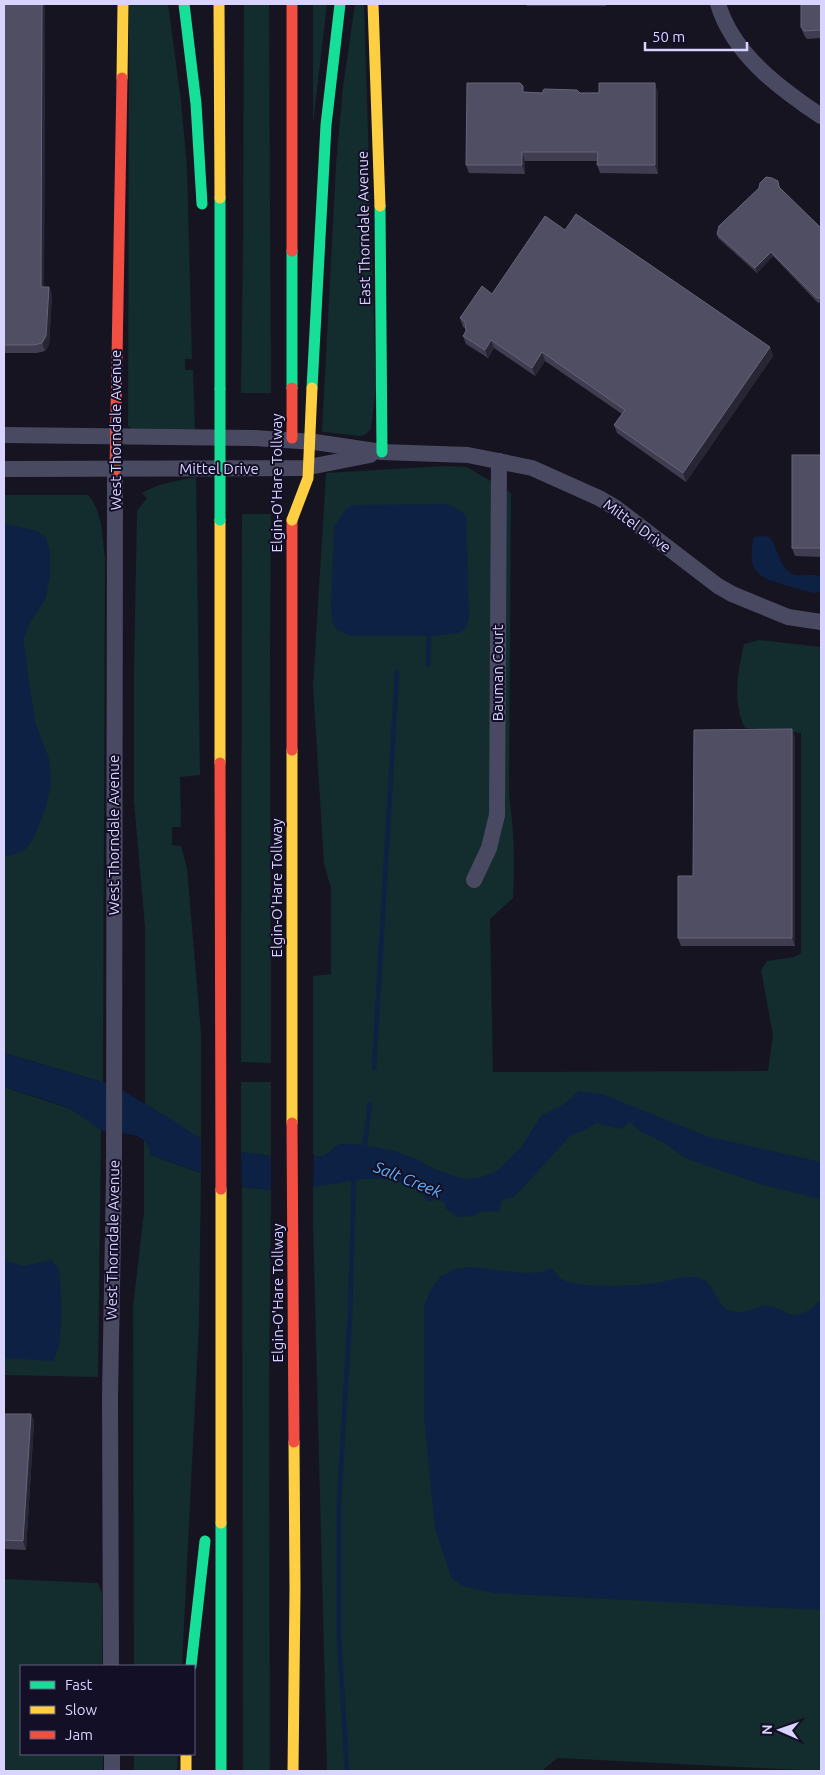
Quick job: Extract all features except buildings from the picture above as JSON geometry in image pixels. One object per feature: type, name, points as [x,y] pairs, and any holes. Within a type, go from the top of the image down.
[{"type":"main road","name":"West Thorndale Avenue","points":[[115,470],[123,4]]},
{"type":"main road","points":[[184,4],[195,98],[202,217]]},
{"type":"main road","points":[[219,4],[221,1771]]},
{"type":"main road","name":"Elgin-O'Hare Tollway","points":[[292,4],[292,1223],[295,1588],[293,1771]]},
{"type":"main road","points":[[292,520],[308,478],[326,125],[340,4]]},
{"type":"main road","name":"East Thorndale Avenue","points":[[373,4],[380,215],[382,452]]},
{"type":"main road","points":[[208,321],[220,362]]},
{"type":"main road","points":[[210,1491],[220,1396]]},
{"type":"main road","points":[[191,1665],[206,1530]]},
{"type":"main road","points":[[295,1588],[305,1723]]},
{"type":"main road","points":[[186,1755],[186,1771]]},
{"type":"street","points":[[718,4],[723,21],[746,54],[783,90],[821,116]]},
{"type":"street","name":"Mittel Drive","points":[[4,435],[253,438],[315,442],[382,452],[468,455],[532,468],[599,498],[616,508],[718,586],[732,594],[788,617],[821,622]]},
{"type":"street","name":"Mittel Drive","points":[[4,469],[304,468],[382,452]]},
{"type":"street","name":"Bauman Court","points":[[474,880],[490,848],[497,815],[499,461]]},
{"type":"street","name":"West Thorndale Avenue","points":[[112,1665],[110,1396],[114,1179],[115,470]]},
{"type":"street","points":[[112,1755],[112,1771]]},
{"type":"green space","points":[[129,4],[168,4],[181,101],[187,167],[192,359],[185,359],[185,370],[193,370],[195,429],[134,430],[128,426]]},
{"type":"green space","points":[[244,4],[269,4],[271,393],[241,393]]},
{"type":"green space","points":[[313,4],[327,4],[313,124]]},
{"type":"green space","points":[[355,4],[364,4],[376,387],[371,429],[361,436],[322,432],[336,165],[343,87]]},
{"type":"green space","points":[[444,466],[467,467],[511,493],[509,795],[513,833],[514,885],[513,898],[490,919],[493,1072],[768,1071],[773,1035],[761,970],[767,961],[794,957],[801,953],[801,733],[745,728],[737,697],[738,675],[744,644],[759,640],[821,647],[821,1771],[557,1758],[542,1771],[327,1771],[313,1223],[313,976],[331,974],[331,888],[324,864],[313,686],[326,473]]},
{"type":"green space","points":[[196,477],[200,775],[180,777],[181,827],[172,827],[172,845],[181,846],[187,868],[201,1033],[201,1139],[145,1104],[145,927],[134,802],[137,511],[147,498],[142,493],[161,485]]},
{"type":"green space","points":[[4,495],[88,495],[97,509],[101,525],[105,558],[103,1082],[4,1053]]},
{"type":"green space","points":[[242,514],[271,514],[271,1063],[241,1062]]},
{"type":"green space","points":[[241,1082],[271,1082],[271,1156],[241,1152]]},
{"type":"green space","points":[[4,1087],[71,1109],[101,1130],[98,1377],[4,1375]]},
{"type":"green space","points":[[144,1140],[150,1147],[150,1155],[201,1173],[199,1322],[182,1665],[134,1665],[133,1307],[144,1212]]},
{"type":"green space","points":[[242,1187],[271,1190],[269,1393],[270,1771],[243,1771]]},
{"type":"green space","points":[[4,1579],[98,1583],[102,1593],[102,1665],[20,1665],[20,1755],[103,1755],[103,1771],[4,1771]]},
{"type":"green space","points":[[134,1755],[178,1755],[177,1771],[134,1771]]},
{"type":"water","points":[[447,504],[460,510],[466,516],[469,617],[466,628],[459,633],[433,636],[351,636],[338,630],[332,622],[331,604],[334,527],[346,509],[352,505]]},
{"type":"water","points":[[4,524],[34,530],[46,537],[50,553],[50,577],[45,600],[31,621],[23,640],[35,722],[49,759],[51,783],[46,807],[34,837],[26,849],[4,857]]},
{"type":"water","points":[[754,537],[770,537],[780,560],[792,574],[821,576],[821,592],[814,593],[785,585],[759,574],[752,562],[752,551]]},
{"type":"water","name":"Salt Creek","points":[[4,1053],[113,1085],[171,1119],[208,1144],[241,1152],[271,1156],[324,1156],[339,1144],[356,1144],[395,1151],[419,1160],[432,1168],[463,1179],[479,1178],[497,1171],[522,1146],[541,1116],[564,1104],[579,1091],[602,1094],[709,1137],[821,1162],[821,1199],[763,1185],[685,1158],[666,1144],[642,1132],[630,1122],[621,1129],[596,1123],[570,1136],[515,1196],[502,1200],[499,1211],[479,1212],[474,1216],[459,1217],[445,1208],[445,1203],[439,1200],[428,1201],[417,1188],[398,1181],[364,1179],[302,1189],[271,1190],[242,1187],[150,1155],[148,1146],[139,1137],[102,1130],[70,1109],[4,1087]]},
{"type":"water","points":[[4,1260],[24,1266],[51,1260],[59,1269],[61,1330],[57,1353],[53,1361],[4,1359]]},
{"type":"water","points":[[470,1267],[524,1273],[543,1272],[552,1269],[560,1278],[567,1281],[590,1285],[641,1285],[682,1278],[700,1278],[710,1285],[719,1302],[724,1307],[734,1312],[770,1306],[788,1314],[799,1315],[809,1310],[821,1300],[821,1610],[494,1593],[462,1586],[451,1577],[435,1528],[424,1417],[424,1308],[430,1291],[441,1276],[455,1269]]},
{"type":"pier","points":[[201,1136],[209,1141],[241,1149],[242,1190],[201,1176]]},
{"type":"pier","points":[[271,1154],[314,1154],[313,1189],[302,1192],[271,1193]]},
{"type":"waterway","points":[[428,665],[429,636]]},
{"type":"waterway","points":[[374,1068],[397,672]]},
{"type":"waterway","points":[[364,1150],[370,1104]]},
{"type":"waterway","points":[[347,1771],[339,1638],[339,1501],[350,1315],[354,1176]]},
{"type":"traffic: fast","points":[[184,4],[196,104],[202,204]]},
{"type":"traffic: fast","points":[[312,388],[326,125],[340,4]]},
{"type":"traffic: fast","points":[[220,198],[220,389]]},
{"type":"traffic: fast","points":[[380,206],[382,452]]},
{"type":"traffic: fast","points":[[292,251],[292,388]]},
{"type":"traffic: fast","points":[[220,389],[220,520]]},
{"type":"traffic: fast","points":[[221,1523],[221,1771]]},
{"type":"traffic: fast","points":[[191,1665],[205,1541]]},
{"type":"traffic: slow","points":[[122,78],[123,4]]},
{"type":"traffic: slow","points":[[219,4],[220,198]]},
{"type":"traffic: slow","points":[[373,4],[380,206]]},
{"type":"traffic: slow","points":[[292,520],[308,478],[312,388]]},
{"type":"traffic: slow","points":[[220,520],[220,763]]},
{"type":"traffic: slow","points":[[292,750],[292,1123]]},
{"type":"traffic: slow","points":[[221,1189],[221,1523]]},
{"type":"traffic: slow","points":[[293,1771],[294,1442]]},
{"type":"traffic: slow","points":[[186,1755],[186,1771]]},
{"type":"traffic: jam","points":[[292,4],[292,251]]},
{"type":"traffic: jam","points":[[115,470],[122,78]]},
{"type":"traffic: jam","points":[[292,388],[292,438]]},
{"type":"traffic: jam","points":[[292,520],[292,750]]},
{"type":"traffic: jam","points":[[220,763],[221,1189]]},
{"type":"traffic: jam","points":[[292,1123],[294,1442]]}]
